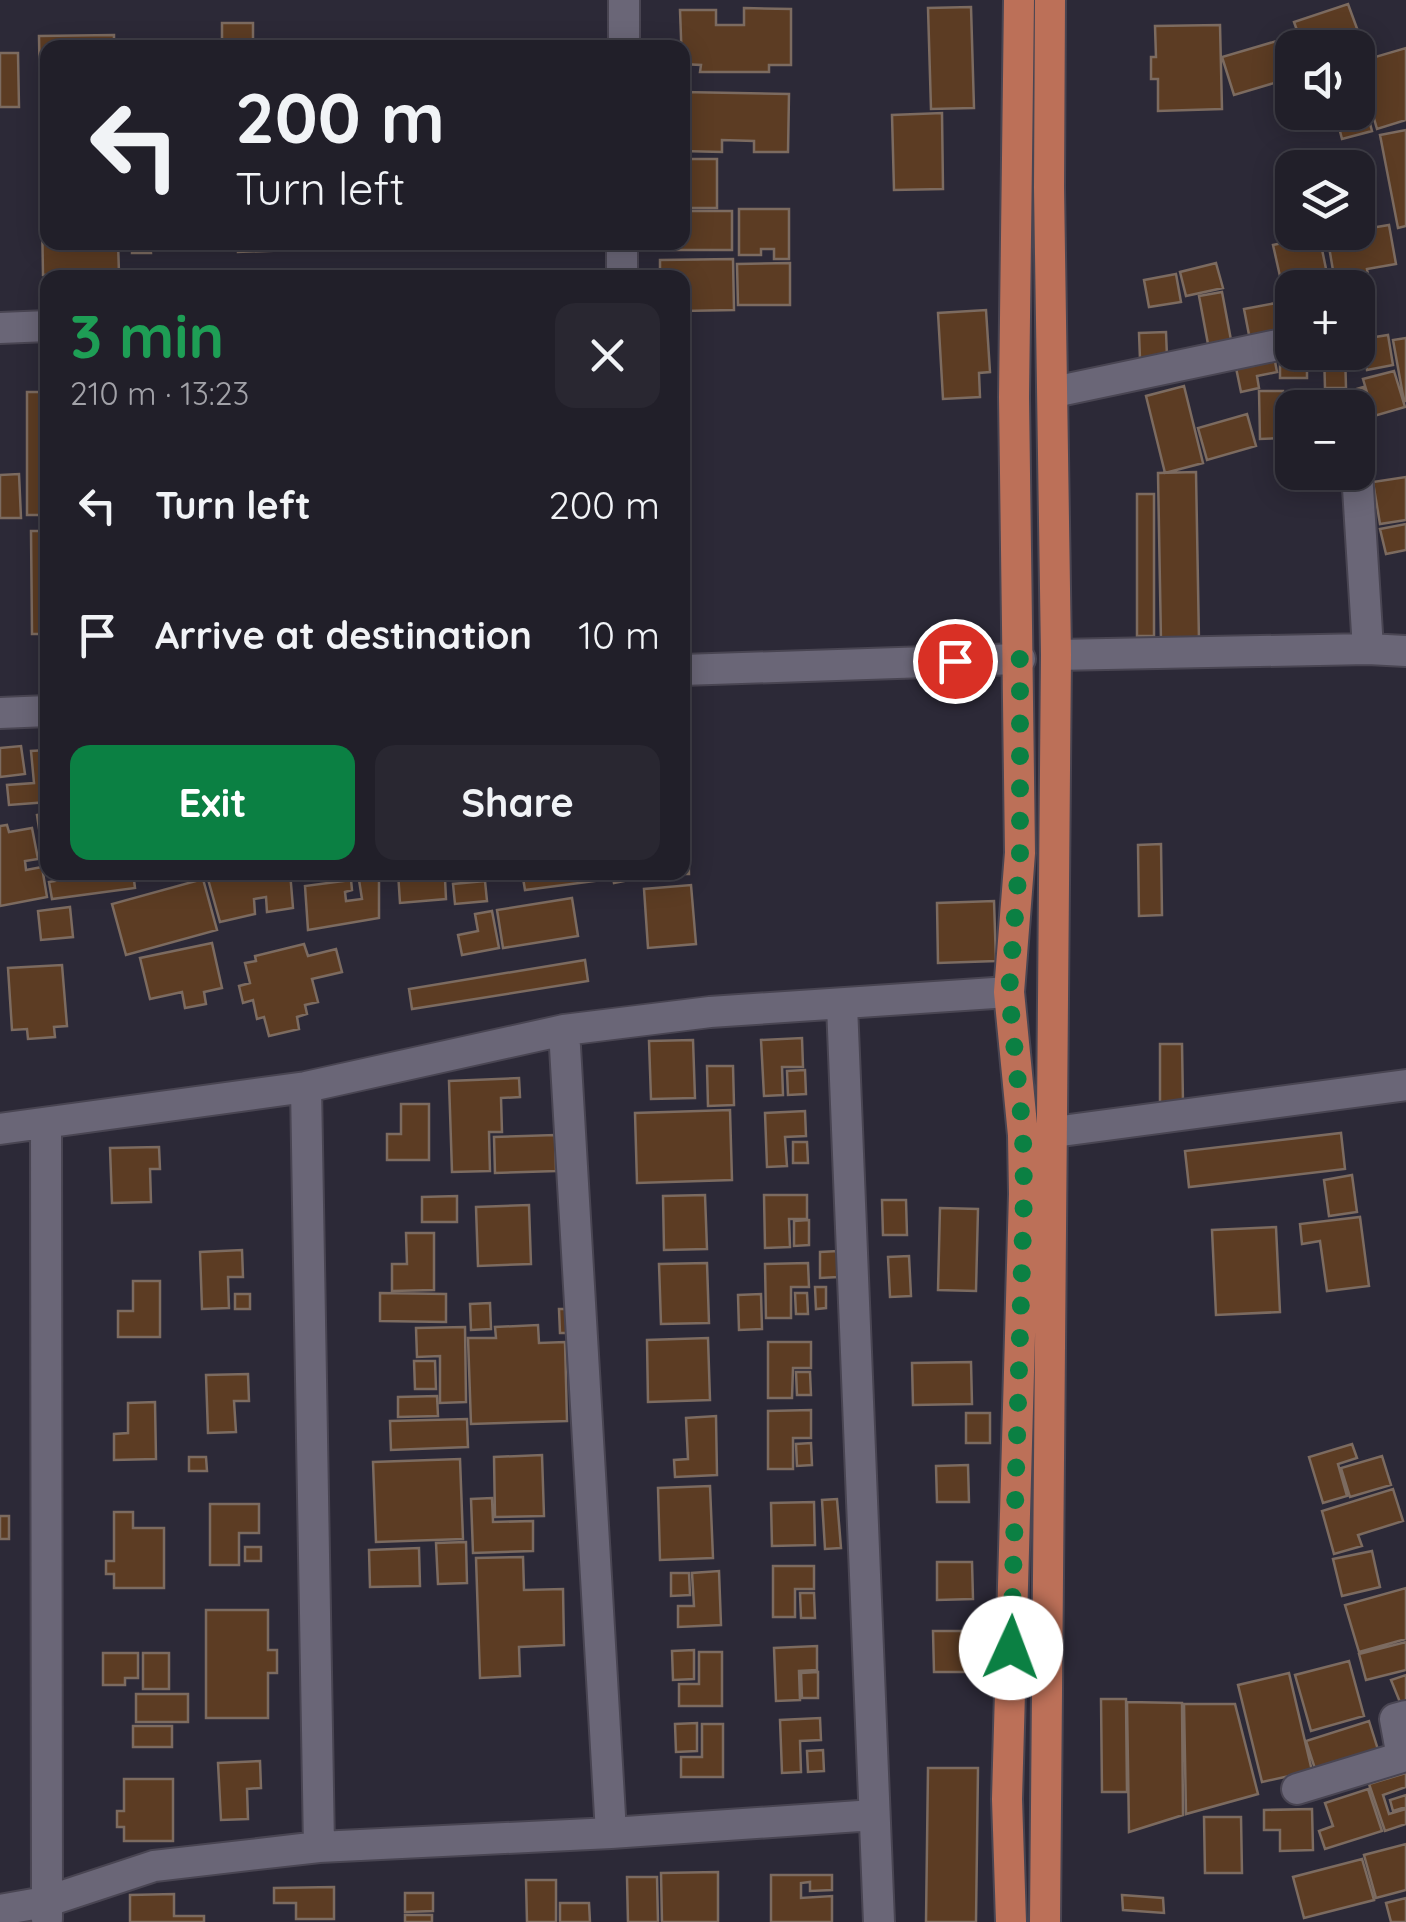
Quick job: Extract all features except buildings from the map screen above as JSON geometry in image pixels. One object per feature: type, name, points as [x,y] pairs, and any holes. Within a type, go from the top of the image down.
[{"type":"main road","points":[[1011,1922],[1007,1799],[1024,1194],[1023,1134],[1009,992],[1020,853],[1014,397],[1019,0]]},
{"type":"main road","points":[[1045,1922],[1056,655],[1048,187],[1050,0]]},
{"type":"street","points":[[624,0],[624,40]]},
{"type":"street","points":[[0,328],[40,326]]},
{"type":"street","points":[[1054,392],[1275,346]]},
{"type":"street","points":[[1358,490],[1368,649]]},
{"type":"street","points":[[1056,655],[1406,651]]},
{"type":"street","points":[[690,670],[1020,659]]},
{"type":"street","points":[[0,714],[40,712]]},
{"type":"street","points":[[0,1128],[306,1087],[564,1030],[710,1012],[1009,992]]},
{"type":"street","points":[[842,1006],[879,1922]]},
{"type":"street","points":[[564,1030],[612,1833]]},
{"type":"street","points":[[1054,1132],[1406,1085]]},
{"type":"street","points":[[306,1087],[319,1847]]},
{"type":"street","points":[[46,1123],[46,1912]]},
{"type":"street","points":[[1297,1789],[1402,1757],[1395,1719],[1406,1716]]},
{"type":"street","points":[[0,1910],[46,1912],[154,1866],[319,1847],[874,1815]]},
{"type":"route","points":[[955,661],[1020,659],[1020,853],[1009,992],[1023,1134],[1024,1194],[1011,1648]]}]
